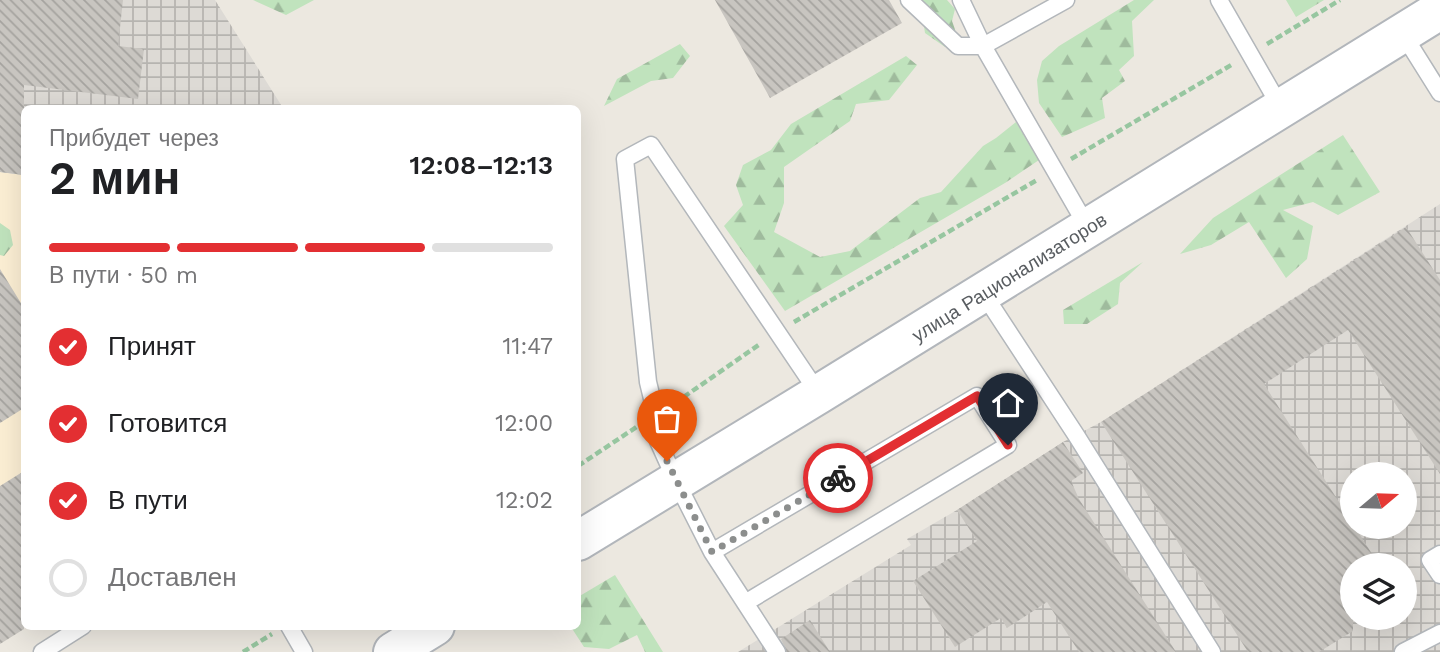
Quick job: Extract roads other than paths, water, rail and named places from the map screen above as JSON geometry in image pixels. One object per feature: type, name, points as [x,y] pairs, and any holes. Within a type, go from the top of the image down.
[{"type":"main road","name":"улица Рационализаторов","points":[[581,539],[1440,10]]},
{"type":"main road","points":[[393,652],[429,630]]},
{"type":"lane","points":[[909,0],[958,46],[983,46],[1066,0]]},
{"type":"lane","points":[[961,0],[983,46],[1088,228]]},
{"type":"lane","points":[[1219,0],[1281,108]]},
{"type":"lane","points":[[1403,34],[1440,93]]},
{"type":"lane","points":[[777,652],[712,552],[658,441],[656,415],[648,382],[625,159],[651,145],[819,394]]},
{"type":"lane","points":[[984,293],[1212,652]]},
{"type":"lane","points":[[712,552],[977,396],[1008,445],[745,603]]},
{"type":"lane","points":[[1440,554],[1430,560],[1440,575]]},
{"type":"lane","points":[[42,652],[77,630]]},
{"type":"lane","points":[[291,630],[304,652]]},
{"type":"lane","points":[[1403,652],[1440,634]]}]
